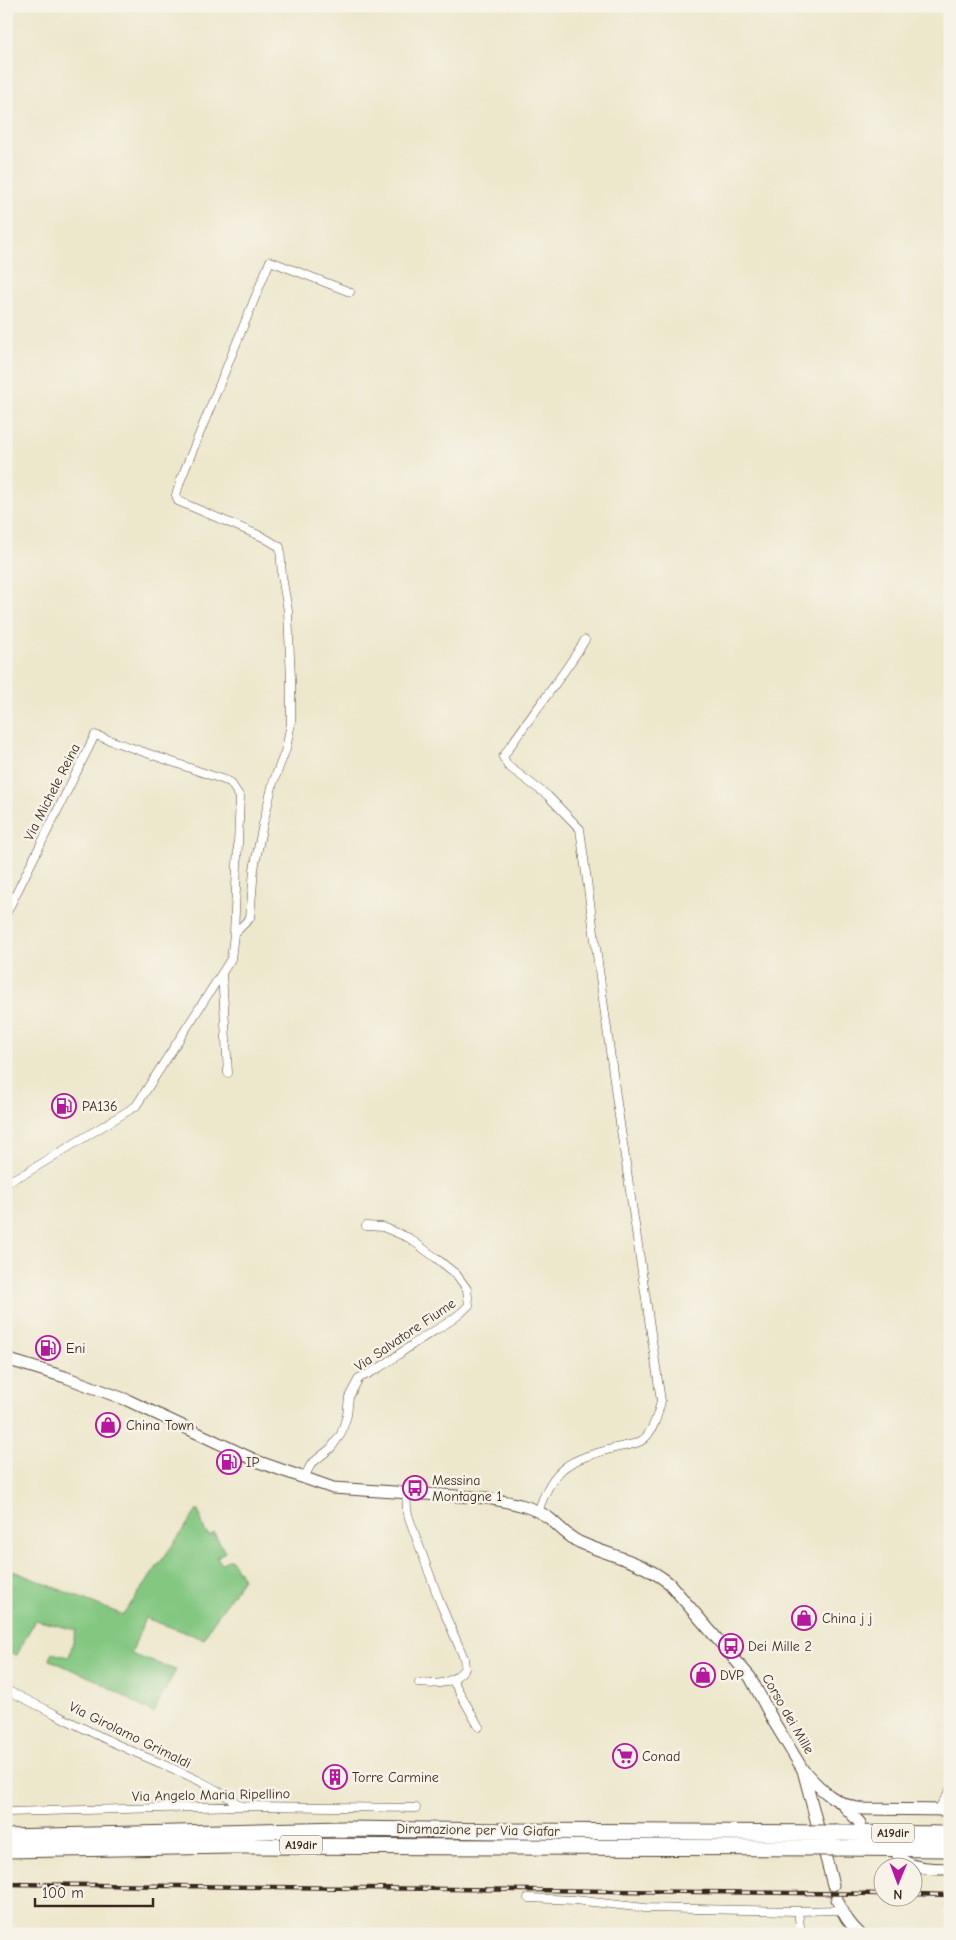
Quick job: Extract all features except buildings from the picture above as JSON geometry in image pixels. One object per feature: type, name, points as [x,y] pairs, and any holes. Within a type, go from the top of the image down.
[{"type":"highway","name":"Diramazione per Via Giafar","points":[[6,1837],[344,1830],[506,1839]]},
{"type":"highway","points":[[6,1832],[153,1833]]},
{"type":"highway","name":"Diramazione per Via Giafar","points":[[836,1841],[950,1834]]},
{"type":"highway","name":"Diramazione per Via Giafar","points":[[6,1850],[506,1839],[836,1841],[950,1849]]},
{"type":"street","points":[[6,1182],[26,1173],[136,1106],[231,959],[234,934],[250,918],[254,868],[263,824],[273,783],[286,749],[290,723],[292,680],[288,611],[282,576],[280,547],[263,537],[178,501],[176,495],[184,470],[270,261],[350,292]]},
{"type":"street","points":[[538,1512],[546,1489],[563,1468],[585,1456],[642,1441],[657,1421],[661,1401],[617,1103],[580,829],[548,796],[508,766],[503,757],[525,722],[563,675],[585,640]]},
{"type":"street","name":"Via Michele Reina","points":[[6,914],[95,735],[230,782],[240,797],[234,934]]},
{"type":"street","points":[[222,974],[228,1073]]},
{"type":"street","name":"Via Salvatore Fiume","points":[[304,1478],[311,1464],[331,1448],[341,1434],[347,1415],[349,1398],[359,1378],[376,1372],[411,1345],[458,1318],[469,1305],[467,1289],[456,1274],[436,1258],[409,1238],[383,1227],[366,1226]]},
{"type":"street","name":"Corso dei Mille","points":[[6,1359],[65,1377],[127,1400],[259,1462],[333,1488],[487,1498],[512,1502],[538,1512],[576,1540],[654,1570],[669,1583],[750,1677],[803,1770],[833,1885]]},
{"type":"street","points":[[406,1492],[406,1510],[441,1605],[464,1658],[465,1668],[458,1676],[444,1683],[433,1685],[419,1683]]},
{"type":"street","points":[[452,1680],[479,1727]]},
{"type":"street","name":"Via Girolamo Grimaldi","points":[[6,1690],[108,1741],[210,1787],[241,1806]]},
{"type":"street","points":[[803,1770],[819,1788],[843,1805],[860,1823]]},
{"type":"street","points":[[843,1805],[863,1809],[944,1810],[950,1790]]},
{"type":"street","name":"Via Angelo Maria Ripellino","points":[[6,1812],[241,1806],[416,1808]]},
{"type":"street","points":[[898,1856],[912,1866],[950,1869]]},
{"type":"street","points":[[528,1898],[575,1900],[645,1908],[798,1911],[839,1904],[851,1925],[860,1934]]},
{"type":"street","points":[[798,1911],[800,1934]]},
{"type":"green space","points":[[198,1509],[205,1532],[210,1536],[214,1533],[225,1552],[217,1557],[221,1563],[231,1559],[243,1579],[210,1627],[204,1639],[145,1618],[131,1654],[176,1670],[153,1713],[96,1680],[50,1660],[52,1653],[69,1657],[76,1630],[35,1620],[17,1655],[6,1653],[6,1568],[123,1615]]},
{"type":"railway","points":[[6,1884],[874,1894]]},
{"type":"railway","points":[[924,1894],[950,1895]]},
{"type":"place","name":"PA136","points":[[64,1106]]},
{"type":"place","name":"Eni","points":[[48,1348]]},
{"type":"place","name":"China Town","points":[[108,1425]]},
{"type":"place","name":"IP","points":[[229,1462]]},
{"type":"place","name":"Messina Montagne 1","points":[[415,1488]]},
{"type":"place","name":"China j j","points":[[804,1618]]},
{"type":"place","name":"Dei Mille 2","points":[[731,1646]]},
{"type":"place","name":"DVP","points":[[703,1675]]},
{"type":"place","name":"Conad","points":[[625,1756]]},
{"type":"place","name":"Torre Carmine","points":[[335,1777]]}]
